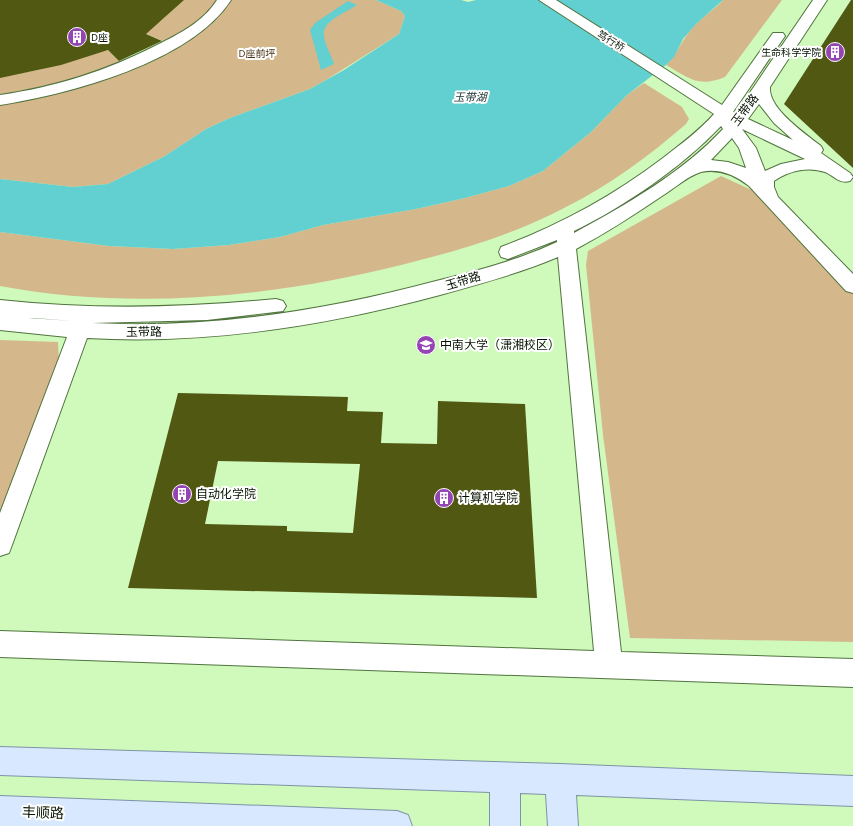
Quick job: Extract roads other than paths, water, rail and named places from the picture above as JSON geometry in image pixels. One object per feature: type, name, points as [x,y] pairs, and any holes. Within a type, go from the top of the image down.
[{"type":"main road","points":[[0,761],[560,779],[853,791]]},
{"type":"main road","points":[[504,778],[505,826]]},
{"type":"main road","points":[[560,779],[563,826]]},
{"type":"main road","name":"丰顺路","points":[[0,811],[316,825],[397,826]]},
{"type":"street","points":[[0,100],[48,92],[78,84],[126,67],[198,29],[215,13],[224,0]]},
{"type":"street","points":[[537,0],[683,90],[728,120],[815,157],[849,180]]},
{"type":"street","name":"笃行桥","points":[[546,0],[683,90]]},
{"type":"street","points":[[683,90],[703,94],[721,93],[734,90],[756,80],[802,0]]},
{"type":"street","name":"玉带路","points":[[0,322],[82,323],[146,333],[224,328],[335,312],[423,293],[524,263],[566,236],[655,193],[720,143],[728,120],[753,102],[756,80],[820,0]]},
{"type":"street","points":[[756,80],[767,106],[849,180]]},
{"type":"street","points":[[683,90],[706,112],[709,118],[705,133]]},
{"type":"street","points":[[609,664],[566,236],[649,178],[705,133],[728,120]]},
{"type":"street","points":[[728,120],[747,146],[760,184],[770,200]]},
{"type":"street","points":[[770,200],[765,187],[766,179],[774,172],[786,167],[803,163],[819,165],[831,169],[849,180]]},
{"type":"street","points":[[685,171],[707,166],[734,168],[752,179],[770,200],[853,286]]},
{"type":"street","points":[[0,307],[50,313],[82,323],[0,545]]},
{"type":"street","points":[[0,644],[853,673]]},
{"type":"water","name":"玉带湖","points":[[376,0],[461,0],[468,2],[476,0],[723,0],[696,24],[683,39],[674,57],[666,65],[627,95],[591,132],[543,171],[509,186],[416,209],[323,225],[280,237],[229,245],[173,249],[109,246],[0,232],[0,179],[73,187],[108,184],[165,156],[206,129],[230,118],[310,89],[344,70],[399,34],[405,16],[401,11]]},
{"type":"water","points":[[348,1],[357,5],[330,21],[324,31],[326,43],[334,64],[321,70],[310,30],[315,23]]},
{"type":"place","name":"D座","points":[[77,37]]},
{"type":"place","name":"生命科学学院","points":[[835,52]]},
{"type":"place","name":"中南大学（潇湘校区）","points":[[426,345]]},
{"type":"place","name":"自动化学院","points":[[182,494]]},
{"type":"place","name":"计算机学院","points":[[444,498]]},
{"type":"park label","name":"D座前坪","points":[[257,53]]}]
